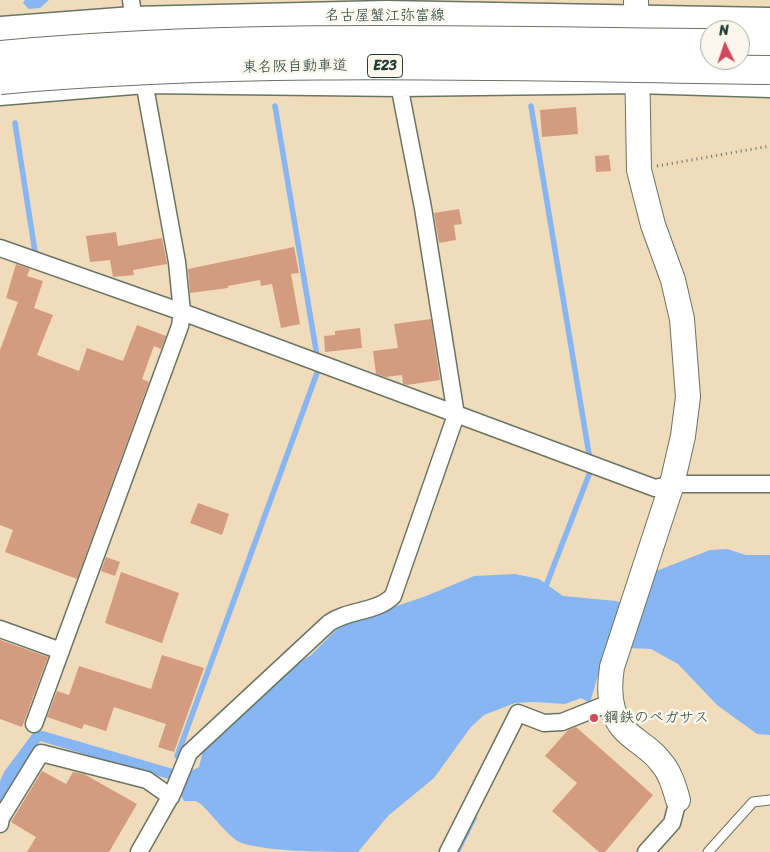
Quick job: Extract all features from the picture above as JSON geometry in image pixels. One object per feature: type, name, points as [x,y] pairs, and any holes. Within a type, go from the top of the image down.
[{"type":"highway","name":"東名阪自動車道","points":[[0,55],[61,49],[247,41],[700,43]]},
{"type":"highway","points":[[750,43],[770,44]]},
{"type":"highway","name":"東名阪自動車道","points":[[0,80],[64,74],[249,67],[426,66],[770,70]]},
{"type":"main road","name":"名古屋蟹江弥富線","points":[[0,30],[132,10],[386,7],[636,10],[770,21]]},
{"type":"street","points":[[139,852],[172,794],[189,753],[329,623],[345,614],[384,605],[393,596],[456,415],[423,208],[386,7]]},
{"type":"street","points":[[34,724],[180,326],[182,312],[177,262],[132,10]]},
{"type":"street","points":[[636,10],[639,170],[653,225],[673,280],[682,319],[688,397],[683,436],[672,484],[618,650],[610,684],[612,702],[621,726],[660,760],[672,779],[678,800],[672,823],[646,852]]},
{"type":"street","points":[[0,97],[145,85],[400,88],[637,85],[770,89]]},
{"type":"street","points":[[0,248],[182,312],[655,488],[672,484],[770,484]]},
{"type":"street","points":[[0,629],[61,651]]},
{"type":"street","points":[[448,852],[518,713],[544,723],[562,722],[612,702]]},
{"type":"street","points":[[0,824],[0,818],[41,753],[147,780],[172,794]]},
{"type":"lane","points":[[708,852],[753,802],[770,800]]},
{"type":"path","points":[[639,170],[770,146]]},
{"type":"water","points":[[25,0],[49,0],[40,8],[29,9],[23,3]]},
{"type":"water","points":[[727,549],[746,555],[770,555],[770,735],[757,734],[717,705],[678,664],[651,649],[629,648],[608,640],[590,703],[581,698],[565,704],[515,703],[484,715],[471,727],[434,778],[388,816],[358,852],[295,851],[247,845],[233,838],[202,805],[196,801],[184,801],[172,780],[40,741],[15,778],[0,807],[0,781],[4,772],[36,729],[187,773],[199,767],[203,751],[297,664],[311,655],[341,625],[426,596],[474,576],[515,574],[539,579],[563,596],[616,601],[640,609],[651,573],[710,550]]},
{"type":"building","points":[[576,107],[578,134],[542,137],[540,110]]},
{"type":"building","points":[[609,155],[611,171],[596,172],[595,156]]},
{"type":"building","points":[[459,209],[462,224],[454,225],[456,240],[439,243],[434,213]]},
{"type":"building","points":[[116,232],[118,246],[162,238],[167,264],[133,270],[134,275],[113,277],[110,260],[90,262],[86,236]]},
{"type":"building","points":[[294,247],[299,273],[291,274],[300,324],[281,328],[272,284],[261,286],[260,280],[228,286],[228,288],[190,293],[188,269]]},
{"type":"building","points":[[16,264],[30,269],[27,276],[43,281],[34,308],[53,315],[37,355],[79,371],[87,348],[123,361],[137,325],[166,336],[161,349],[154,346],[142,379],[149,382],[77,579],[5,552],[13,530],[0,525],[0,350],[18,302],[6,298]]},
{"type":"building","points":[[431,319],[440,380],[407,385],[403,384],[402,375],[386,377],[376,374],[373,351],[398,348],[394,324]]},
{"type":"building","points":[[360,328],[362,348],[325,352],[324,336],[335,335],[335,331]]},
{"type":"building","points":[[198,503],[229,514],[222,535],[190,523]]},
{"type":"building","points":[[106,557],[120,562],[115,576],[101,571]]},
{"type":"building","points":[[121,572],[179,593],[162,643],[105,623]]},
{"type":"building","points":[[0,640],[48,657],[22,727],[0,719]]},
{"type":"building","points":[[162,655],[204,668],[174,752],[158,747],[166,724],[114,707],[106,731],[84,724],[82,729],[47,717],[57,691],[69,695],[79,666],[151,689]]},
{"type":"building","points":[[576,727],[653,795],[605,852],[599,852],[552,811],[577,783],[545,756],[568,730]]},
{"type":"building","points":[[42,771],[66,784],[73,772],[84,774],[137,804],[109,852],[27,852],[36,837],[11,822]]},
{"type":"waterway","points":[[275,106],[317,356]]},
{"type":"waterway","points":[[531,106],[590,460]]},
{"type":"waterway","points":[[15,123],[35,252]]},
{"type":"waterway","points":[[177,756],[317,373]]},
{"type":"waterway","points":[[544,591],[590,472]]},
{"type":"waterway","points":[[457,852],[474,818]]},
{"type":"place","name":"鋼鉄のペガサス","points":[[594,718]]}]
